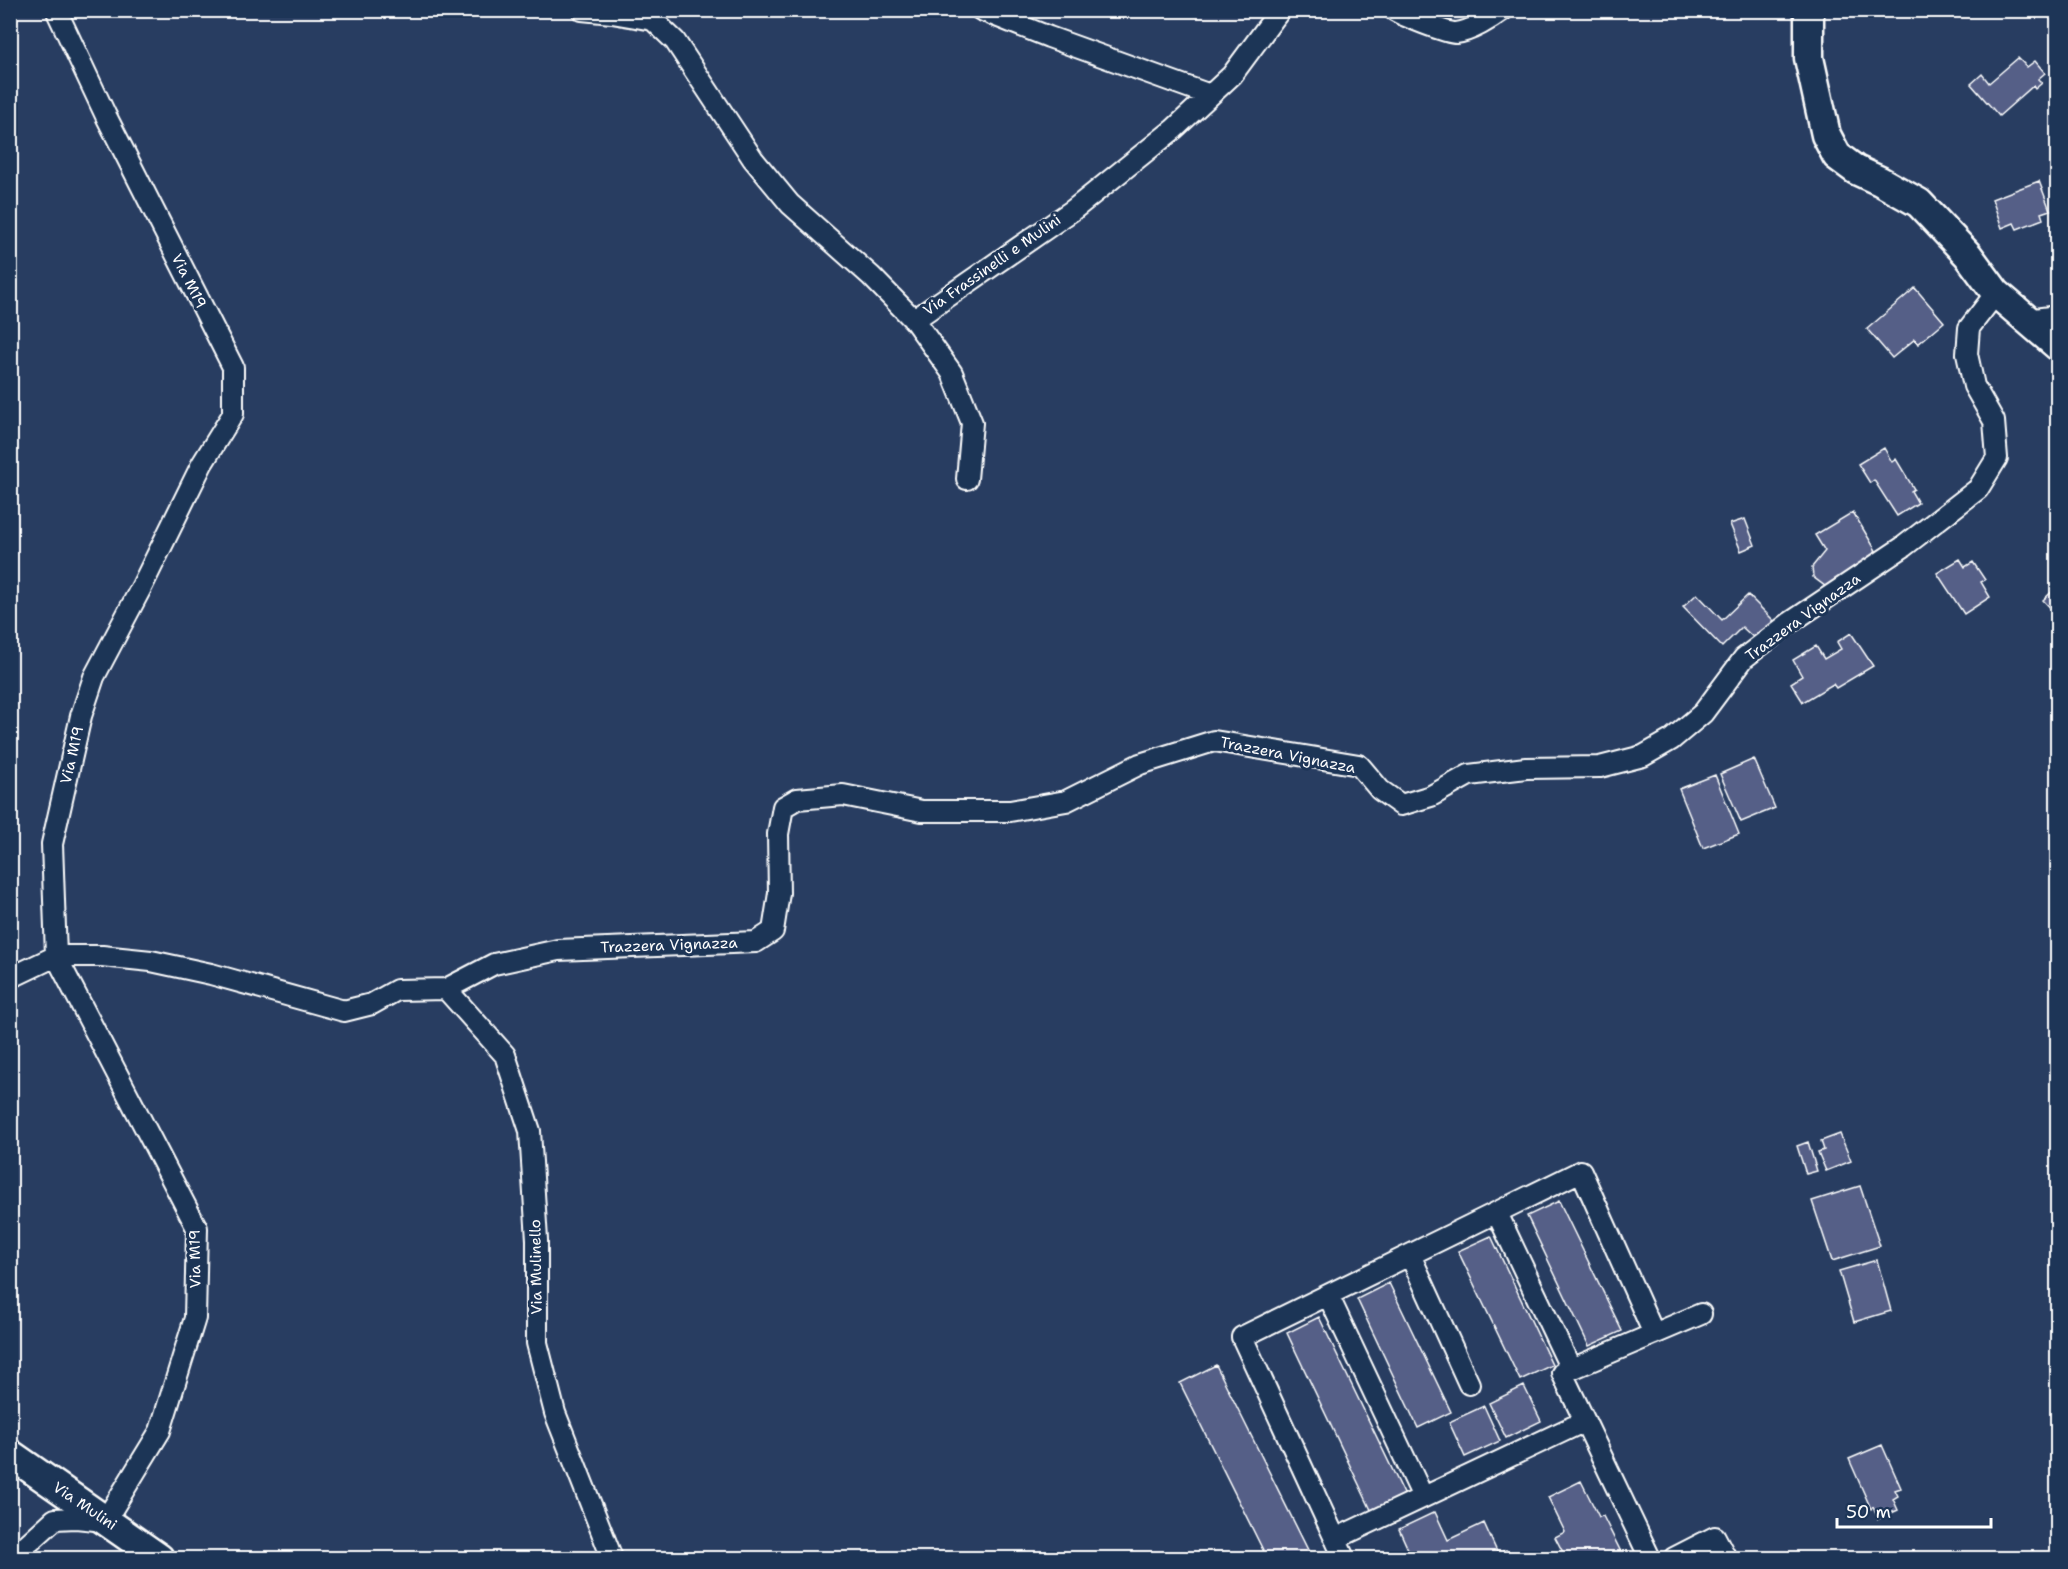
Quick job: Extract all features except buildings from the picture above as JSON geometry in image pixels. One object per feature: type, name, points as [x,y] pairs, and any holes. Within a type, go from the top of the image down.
[{"type":"street","name":"Via M19","points":[[59,10],[58,14],[106,116],[232,367],[233,414],[202,464],[142,586],[93,677],[81,716],[52,844],[56,956],[197,1228],[195,1318],[160,1431],[105,1521]]},
{"type":"street","name":"Via Frassinelli e Mulini","points":[[582,10],[612,12],[653,20],[675,41],[753,159],[790,204],[871,276],[914,320],[1073,210],[1174,129],[1232,75],[1280,10]]},
{"type":"street","points":[[981,10],[1210,95]]},
{"type":"street","points":[[1394,10],[1404,17],[1456,33],[1485,22],[1503,10]]},
{"type":"street","points":[[1809,10],[1809,58],[1826,135],[1837,156],[1856,170],[1919,203],[1968,255],[1996,293],[2058,346]]},
{"type":"street","name":"Trazzera Vignazza","points":[[56,956],[102,956],[151,961],[344,1011],[372,1004],[396,990],[446,989],[494,964],[558,950],[756,942],[773,931],[779,893],[778,834],[783,807],[797,799],[843,795],[922,811],[1010,811],[1066,801],[1140,764],[1214,741],[1359,765],[1380,790],[1401,805],[1431,796],[1469,775],[1526,768],[1600,767],[1643,756],[1671,740],[1703,713],[1744,658],[1791,622],[1903,547],[1978,489],[1997,458],[1994,421],[1974,387],[1967,354],[1968,328],[1996,293]]},
{"type":"street","points":[[2025,320],[2058,316]]},
{"type":"street","points":[[914,320],[952,373],[972,423],[967,479]]},
{"type":"street","points":[[10,978],[56,956]]},
{"type":"street","name":"Via Mulinello","points":[[446,989],[505,1055],[530,1131],[537,1240],[537,1343],[555,1413],[612,1558]]},
{"type":"street","points":[[1344,1558],[1242,1337],[1581,1171],[1654,1334]]},
{"type":"street","points":[[1497,1213],[1571,1369]]},
{"type":"street","points":[[1410,1255],[1469,1384]]},
{"type":"street","points":[[1328,1295],[1424,1497]]},
{"type":"street","points":[[1650,1558],[1562,1373],[1701,1314]]},
{"type":"street","points":[[1335,1539],[1585,1421]]},
{"type":"street","name":"Via Mulini","points":[[10,1454],[159,1558]]},
{"type":"street","points":[[12,1558],[56,1519],[76,1518],[105,1521]]},
{"type":"street","points":[[1674,1558],[1715,1537],[1726,1558]]}]
